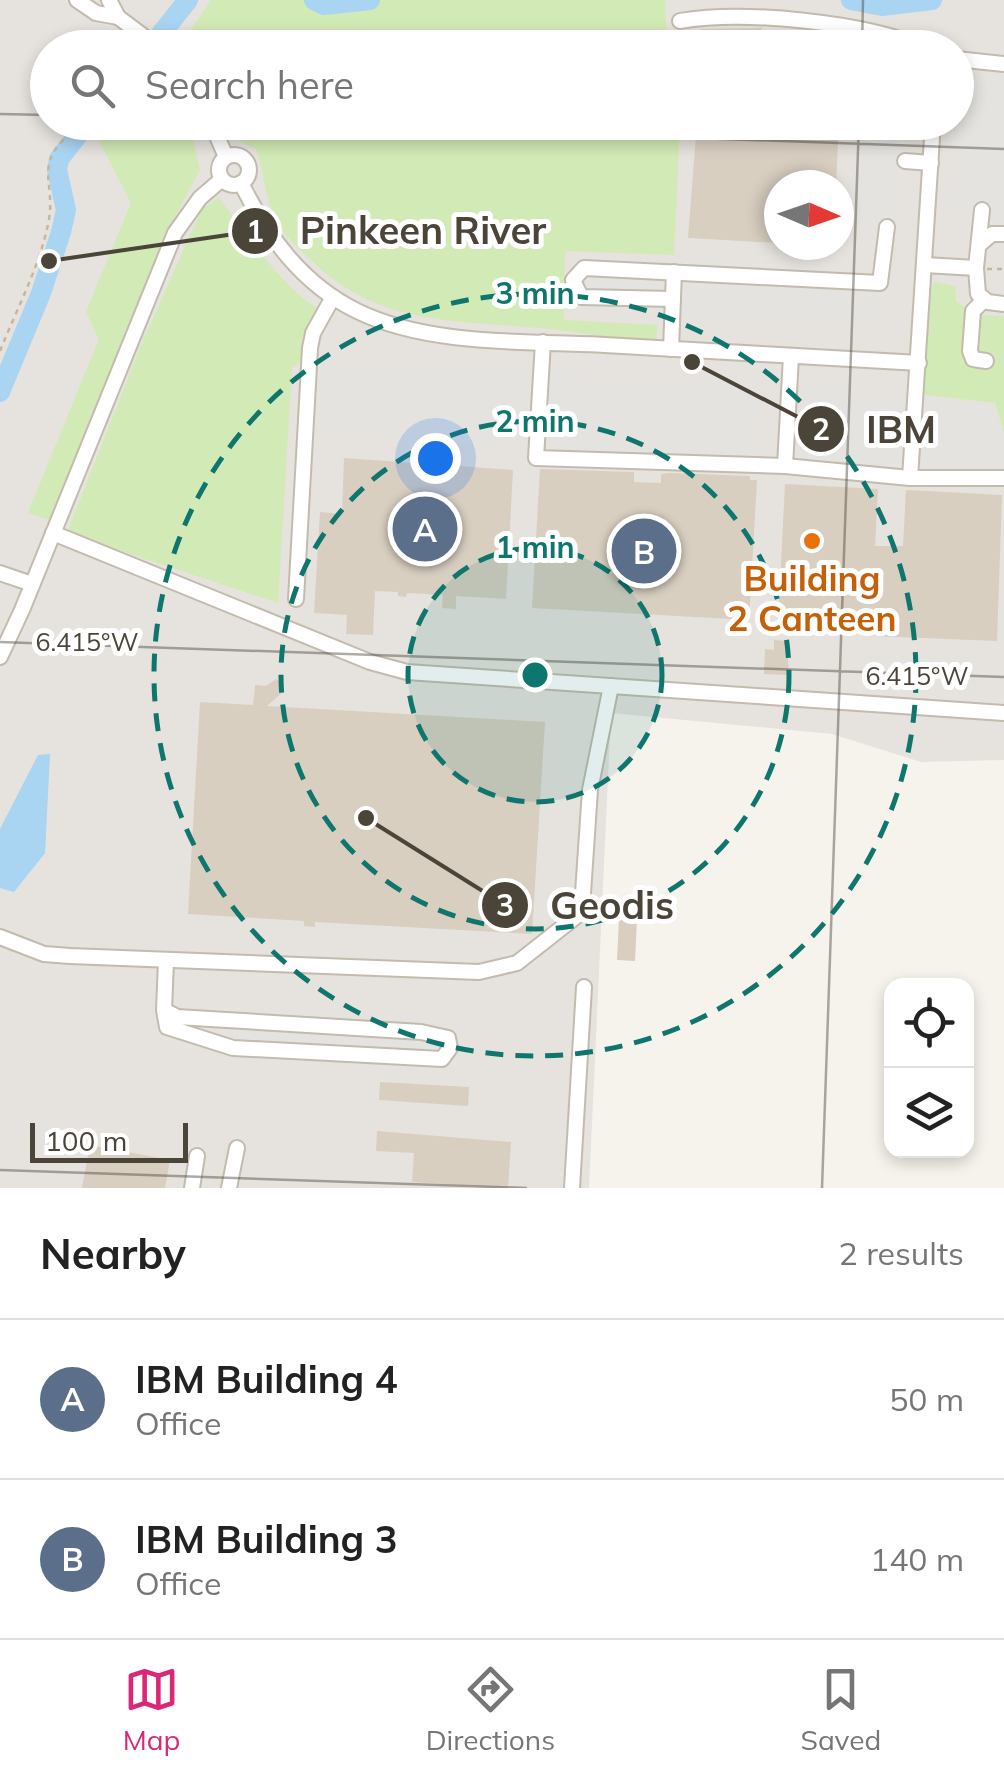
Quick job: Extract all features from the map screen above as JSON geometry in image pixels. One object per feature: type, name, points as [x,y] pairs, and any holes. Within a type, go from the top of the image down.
[{"type":"street","points":[[78,0],[96,14],[118,16]]},
{"type":"street","points":[[108,0],[118,16],[136,30]]},
{"type":"street","points":[[680,21],[698,18],[835,24],[867,30]]},
{"type":"street","points":[[974,61],[1004,64]]},
{"type":"street","points":[[219,140],[226,156]]},
{"type":"street","points":[[910,478],[932,140]]},
{"type":"street","points":[[226,156],[240,156],[247,162],[248,176],[241,184],[231,185],[222,180],[218,170],[226,156]]},
{"type":"street","points":[[904,161],[931,163]]},
{"type":"street","points":[[0,657],[175,232],[200,198],[222,180]]},
{"type":"street","points":[[241,184],[265,230],[310,281],[354,310],[399,327],[427,333],[543,342],[919,363]]},
{"type":"street","points":[[982,210],[976,268],[978,294],[984,300],[1004,304]]},
{"type":"street","points":[[673,299],[581,296],[573,280],[584,268],[880,283],[887,228]]},
{"type":"street","points":[[979,244],[992,234],[1004,234]]},
{"type":"street","points":[[924,265],[976,268]]},
{"type":"street","points":[[671,349],[674,272]]},
{"type":"street","points":[[296,599],[310,348],[313,334],[333,297]]},
{"type":"street","points":[[984,300],[973,311],[970,351],[974,359],[986,362]]},
{"type":"street","points":[[543,342],[536,458],[785,466],[910,478],[1004,478]]},
{"type":"street","points":[[785,466],[791,356]]},
{"type":"street","points":[[53,533],[370,662],[407,672],[1004,714]]},
{"type":"street","points":[[0,573],[32,584]]},
{"type":"street","points":[[0,937],[44,954],[166,961],[478,972],[517,962],[578,914],[590,790],[611,686]]},
{"type":"street","points":[[164,1010],[178,1017],[204,1020],[421,1032],[448,1038],[450,1048],[442,1059],[233,1048],[167,1027],[164,1010],[166,961]]},
{"type":"street","points":[[572,1188],[584,987]]},
{"type":"street","points":[[229,1188],[237,1148]]},
{"type":"street","points":[[192,1188],[198,1156]]},
{"type":"path","points":[[0,351],[41,250],[49,216],[47,168],[50,154],[64,140]]},
{"type":"path","points":[[976,268],[1004,270]]},
{"type":"shaded area","points":[[0,0],[1004,0],[1004,760],[921,762],[832,734],[611,713],[589,1188],[0,1188]]},
{"type":"shaded area","points":[[974,77],[1004,78],[1004,220],[995,220],[995,210],[950,210],[954,140],[974,140]]},
{"type":"shaded area","points":[[853,140],[906,141],[905,161],[895,174],[902,175],[900,233],[882,232],[870,222],[854,222],[854,170],[851,170]]},
{"type":"shaded area","points":[[576,254],[817,265],[816,274],[874,277],[884,270],[890,271],[887,327],[575,308]]},
{"type":"shaded area","points":[[325,359],[526,370],[523,444],[321,434]]},
{"type":"shaded area","points":[[548,374],[761,383],[757,462],[545,449]]},
{"type":"shaded area","points":[[805,389],[906,395],[901,471],[800,466]]},
{"type":"shaded area","points":[[923,395],[995,403],[1004,433],[1004,478],[916,478]]},
{"type":"shaded area","points":[[239,1009],[446,1019],[446,1028],[457,1034],[464,1045],[460,1056],[445,1063],[444,1071],[237,1060]]},
{"type":"green space","points":[[211,0],[314,0],[324,5],[370,0],[665,0],[666,30],[191,30]]},
{"type":"green space","points":[[99,140],[193,140],[200,169],[167,233],[51,520],[28,513],[99,339],[86,312],[131,203]]},
{"type":"green space","points":[[679,140],[674,255],[565,251],[564,320],[658,325],[655,344],[440,319],[387,307],[361,296],[337,282],[285,233],[269,204],[256,149],[239,141]]},
{"type":"green space","points":[[219,198],[277,272],[317,308],[302,337],[300,363],[292,367],[278,603],[67,533],[141,345],[202,209]]},
{"type":"green space","points":[[934,282],[955,286],[956,301],[976,315],[1004,316],[1004,433],[994,403],[923,395],[930,291]]},
{"type":"water","points":[[50,754],[45,853],[14,892],[0,888],[0,829],[38,755]]},
{"type":"building","points":[[762,28],[762,30],[701,29]]},
{"type":"building","points":[[696,140],[838,140],[837,170],[764,170],[764,242],[688,238]]},
{"type":"building","points":[[344,458],[513,470],[506,599],[456,596],[456,609],[442,608],[443,595],[407,593],[406,597],[398,596],[398,592],[375,591],[373,635],[346,634],[347,615],[314,613],[320,512],[342,514]]},
{"type":"building","points":[[540,469],[634,472],[634,482],[661,483],[661,474],[670,473],[750,476],[750,480],[757,480],[749,620],[532,608]]},
{"type":"building","points":[[785,484],[878,489],[875,546],[903,546],[906,490],[1002,495],[997,641],[874,636],[874,628],[778,623]]},
{"type":"building","points":[[774,640],[787,641],[789,675],[764,674],[765,649],[774,650]]},
{"type":"building","points":[[276,679],[283,683],[284,691],[267,706],[545,722],[532,934],[315,922],[315,927],[304,926],[304,921],[188,914],[200,702],[253,705],[255,685],[266,686]]},
{"type":"building","points":[[620,898],[638,899],[635,961],[617,960]]},
{"type":"building","points":[[380,1082],[469,1087],[468,1106],[379,1100]]},
{"type":"building","points":[[377,1131],[511,1142],[508,1188],[412,1182],[414,1153],[376,1151]]},
{"type":"building","points":[[90,1145],[170,1160],[165,1188],[82,1188]]},
{"type":"waterway","points":[[164,30],[188,0]]},
{"type":"waterway","points":[[314,0],[324,5],[370,0]]},
{"type":"waterway","points":[[851,0],[882,6],[932,0]]},
{"type":"waterway","points":[[0,392],[41,293],[61,232],[66,210],[57,170],[59,159],[74,140]]},
{"type":"place","name":"Pinkeen River","points":[[49,261]]},
{"type":"place","name":"IBM","points":[[692,362]]},
{"type":"place","name":"IBM Building 4","points":[[425,529]]},
{"type":"place","name":"Building 2 Canteen","points":[[812,541]]},
{"type":"place","name":"IBM Building 3","points":[[644,551]]},
{"type":"place","name":"Geodis","points":[[366,818]]}]
